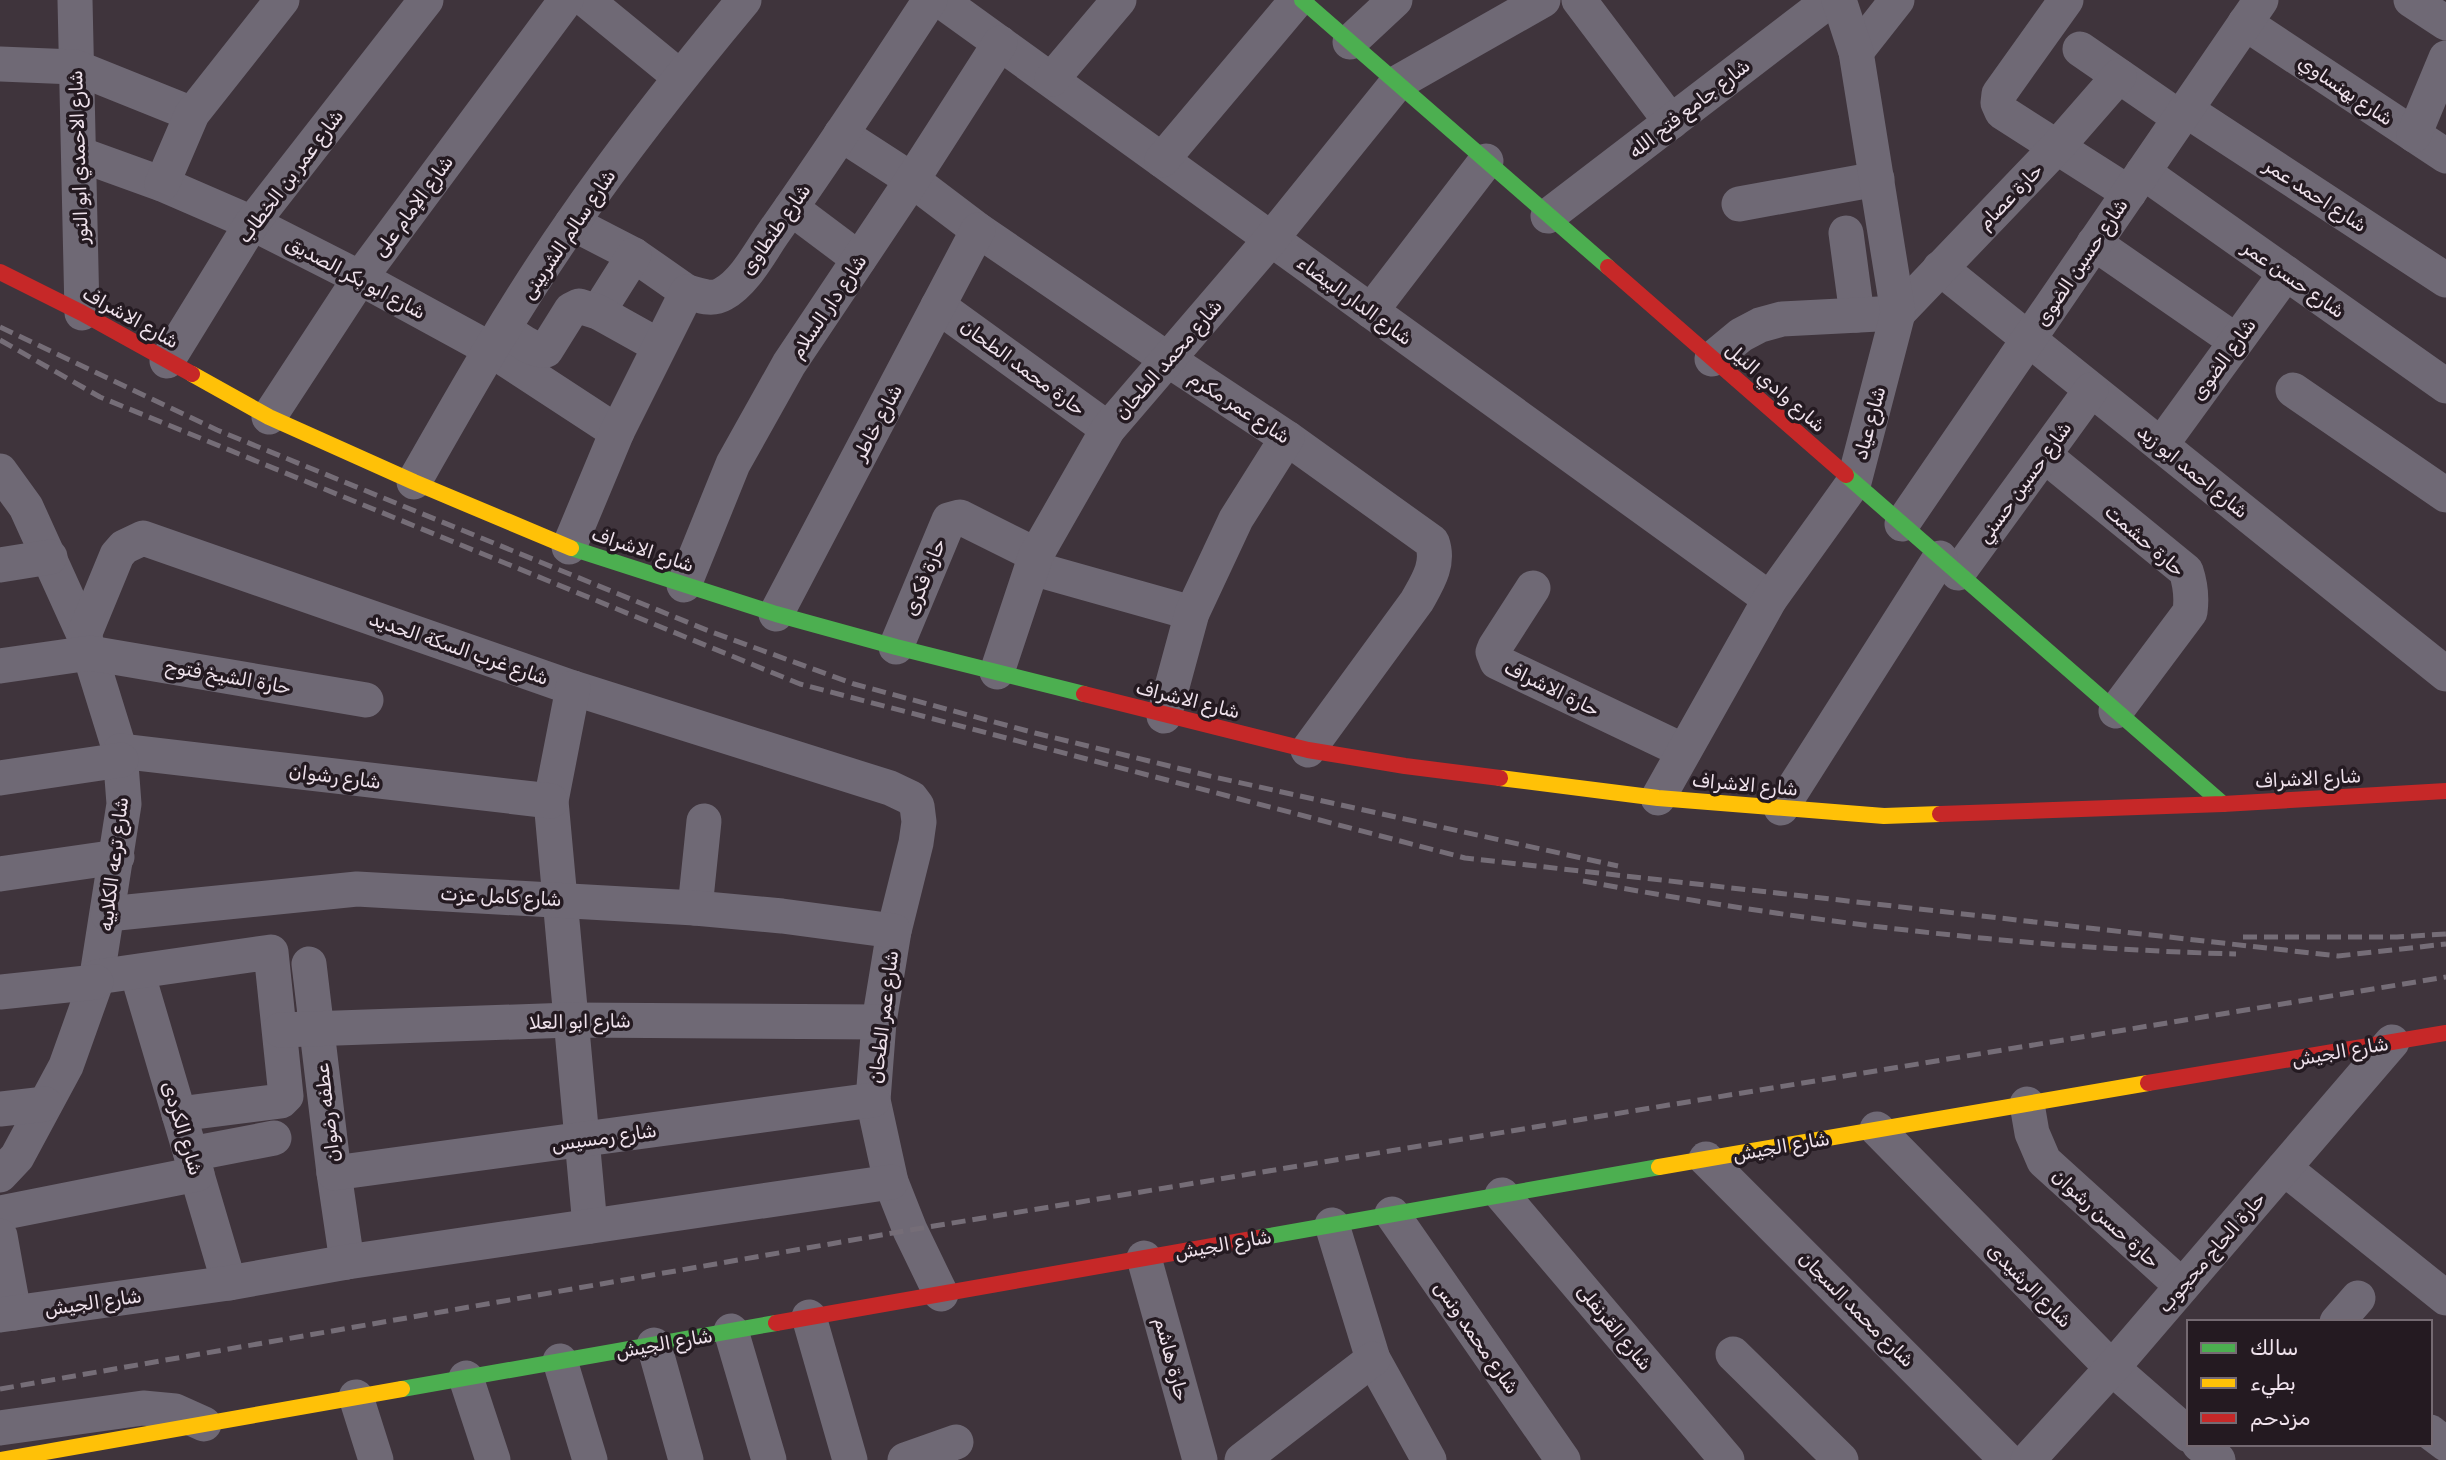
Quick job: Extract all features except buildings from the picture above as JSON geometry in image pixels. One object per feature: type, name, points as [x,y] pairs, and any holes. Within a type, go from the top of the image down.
[{"type":"street","name":"شارع الاحمدي ابو النور","points":[[75,0],[82,313]]},
{"type":"street","points":[[162,184],[192,114],[282,0]]},
{"type":"street","name":"شارع عمر بن الخطاب","points":[[167,361],[252,223],[426,0]]},
{"type":"street","name":"شارع الإمام على","points":[[269,417],[360,278],[566,0]]},
{"type":"street","points":[[586,0],[680,77]]},
{"type":"street","name":"شارع سالم الشربينى","points":[[414,482],[497,339],[572,223],[680,77],[744,0]]},
{"type":"street","name":"شارع طنطاوى","points":[[687,292],[709,298],[723,294],[734,286],[791,208],[930,0]]},
{"type":"street","name":"شارع الدار البيضاء","points":[[940,0],[1770,599]]},
{"type":"street","points":[[1052,79],[1119,0]]},
{"type":"street","points":[[1162,160],[1297,0]]},
{"type":"street","name":"شارع وادي النيل","points":[[1302,0],[2223,804]]},
{"type":"street","points":[[1350,41],[1395,0]]},
{"type":"street","points":[[1397,83],[1543,0]]},
{"type":"street","points":[[1579,0],[1671,122]]},
{"type":"street","name":"شارع جامع فتح الله","points":[[1548,216],[1830,0]]},
{"type":"street","name":"شارع عياد","points":[[1658,798],[1770,599],[1854,482],[1898,313],[1856,52],[1839,0]]},
{"type":"street","points":[[1856,52],[1897,0]]},
{"type":"street","name":"شارع حسن عمر","points":[[2066,0],[1998,98],[2002,111],[2057,147],[2136,182],[2286,273],[2446,386]]},
{"type":"street","points":[[2411,0],[2446,23]]},
{"type":"street","name":"شارع حسين الضوى","points":[[1902,524],[2253,11]]},
{"type":"street","name":"شارع بهنساوي","points":[[2253,11],[2414,135],[2446,156]]},
{"type":"street","name":"شارع دار السلام","points":[[684,585],[733,464],[789,364],[1000,43]]},
{"type":"street","name":"شارع احمد عمر","points":[[2080,49],[2446,280]]},
{"type":"street","points":[[2414,135],[2446,58]]},
{"type":"street","points":[[0,64],[75,67],[192,114]]},
{"type":"street","name":"حارة عصام","points":[[1898,313],[2057,147],[2119,76]]},
{"type":"street","name":"شارع محمد الطحان","points":[[997,672],[1034,561],[1108,429],[1271,239],[1397,83]]},
{"type":"street","name":"شارع عمر مكرم","points":[[841,134],[912,180],[978,230],[1167,359],[1287,438],[1432,542],[1435,550],[1434,562],[1430,577],[1417,601],[1307,750]]},
{"type":"street","name":"شارع ابو بكر الصديق","points":[[79,154],[162,184],[252,223],[360,278],[497,339],[617,432]]},
{"type":"street","points":[[1371,311],[1486,161]]},
{"type":"street","points":[[1739,204],[1877,179]]},
{"type":"street","points":[[791,208],[859,259]]},
{"type":"street","points":[[569,547],[617,432],[687,292],[634,256],[572,223]]},
{"type":"street","name":"شارع خاطر","points":[[776,614],[978,230]]},
{"type":"street","points":[[1846,233],[1857,315]]},
{"type":"street","points":[[2094,243],[2236,341]]},
{"type":"street","points":[[598,312],[634,256]]},
{"type":"street","name":"شارع احمد ابو زيد","points":[[1940,268],[2446,674]]},
{"type":"street","name":"شارع الاشراف","points":[[0,272],[82,313],[269,417],[569,547],[776,614],[896,648],[1307,750],[1405,766],[1658,798],[1884,816],[2223,804],[2446,791]]},
{"type":"street","name":"شارع الضوى","points":[[2161,445],[2286,273]]},
{"type":"street","points":[[497,339],[542,351],[549,347],[573,307],[579,306],[598,312],[659,346]]},
{"type":"street","name":"حارة محمد الطحان","points":[[938,306],[1108,429]]},
{"type":"street","points":[[1712,359],[1741,335],[1782,318],[1898,313]]},
{"type":"street","name":"شارع حسين حسني","points":[[1949,566],[2043,456],[2091,390]]},
{"type":"street","points":[[2293,390],[2446,495]]},
{"type":"street","points":[[1164,716],[1192,612],[1231,528],[1287,438]]},
{"type":"street","name":"حارة حشمت","points":[[2043,456],[2186,572],[2191,584],[2190,612],[2116,711]]},
{"type":"street","name":"شارع ترعه الكلابيه","points":[[0,471],[26,507],[87,644],[120,755],[124,804],[97,979],[66,1066],[17,1157],[0,1175]]},
{"type":"street","name":"حارة فكرى","points":[[896,648],[949,520],[960,517],[1034,561]]},
{"type":"street","name":"شارع غرب السكة الحديد","points":[[87,644],[117,555],[133,541],[143,538],[573,688],[890,788]]},
{"type":"street","points":[[0,565],[50,557]]},
{"type":"street","points":[[1034,561],[1192,612]]},
{"type":"street","points":[[1781,808],[1949,566]]},
{"type":"street","name":"حارة الاشراف","points":[[1533,588],[1495,647],[1493,652],[1497,662],[1684,751]]},
{"type":"street","name":"حارة الشيخ فتوح","points":[[0,666],[87,644],[366,700]]},
{"type":"street","points":[[573,688],[551,801],[590,1226]]},
{"type":"street","name":"شارع رشوان","points":[[0,778],[120,755],[551,801]]},
{"type":"street","name":"شارع عمر الطحان","points":[[890,788],[911,798],[918,806],[919,822],[894,931],[879,1022],[873,1100],[891,1182],[910,1230],[941,1294]]},
{"type":"street","points":[[695,908],[704,821]]},
{"type":"street","points":[[0,874],[117,857]]},
{"type":"street","name":"شارع كامل عزت","points":[[108,915],[356,889],[695,908],[894,931]]},
{"type":"street","points":[[0,992],[271,952],[286,1092],[284,1099],[179,1114]]},
{"type":"street","name":"عطفه رضوان","points":[[309,964],[347,1262]]},
{"type":"street","name":"شارع الكردى","points":[[137,972],[229,1283]]},
{"type":"street","name":"شارع ابو العلا","points":[[280,1030],[572,1020],[879,1022]]},
{"type":"street","name":"شارع الجيش","points":[[0,1460],[1877,1129],[2446,1033]]},
{"type":"street","name":"حارة الحاج محجوب","points":[[2028,1460],[2112,1368],[2392,1042]]},
{"type":"street","name":"شارع رمسيس","points":[[334,1173],[873,1100]]},
{"type":"street","points":[[0,1109],[45,1104]]},
{"type":"street","name":"حارة حسن رشوان","points":[[2027,1104],[2032,1133],[2044,1161],[2182,1286]]},
{"type":"street","name":"شارع الرشيدى","points":[[1877,1129],[2112,1368],[2187,1433]]},
{"type":"street","points":[[0,1213],[194,1164],[274,1138]]},
{"type":"street","name":"شارع محمد السجان","points":[[1706,1159],[2007,1460]]},
{"type":"street","points":[[2284,1168],[2446,1298]]},
{"type":"street","name":"شارع الجيش","points":[[7,1314],[229,1283],[347,1262],[891,1182]]},
{"type":"street","name":"شارع القرنفلى","points":[[1502,1195],[1727,1460]]},
{"type":"street","name":"شارع محمد ونس","points":[[1392,1214],[1563,1460]]},
{"type":"street","points":[[1332,1225],[1373,1359],[1429,1460]]},
{"type":"street","points":[[0,1236],[7,1314]]},
{"type":"street","name":"حارة هاشم","points":[[1144,1258],[1200,1460]]},
{"type":"street","points":[[809,1317],[850,1460]]},
{"type":"street","points":[[731,1331],[769,1460]]},
{"type":"street","points":[[654,1345],[686,1460]]},
{"type":"street","points":[[1733,1354],[1841,1460]]},
{"type":"street","points":[[1242,1460],[1373,1359]]},
{"type":"street","points":[[560,1362],[590,1460]]},
{"type":"street","points":[[466,1378],[493,1460]]},
{"type":"street","points":[[356,1397],[376,1460]]},
{"type":"street","points":[[0,1428],[143,1408],[175,1411],[204,1424]]},
{"type":"street","points":[[905,1460],[956,1442]]},
{"type":"railway","points":[[0,327],[217,430],[709,631],[854,684],[1035,733],[1214,777],[1618,866]]},
{"type":"railway","points":[[0,340],[100,397],[800,684],[1465,858],[2338,956],[2446,944]]},
{"type":"railway","points":[[1583,881],[1745,908],[1908,930],[2072,946],[2236,954]]},
{"type":"railway","points":[[2243,937],[2397,937],[2446,934]]},
{"type":"railway","points":[[0,1389],[910,1230],[2446,977]]},
{"type":"traffic: fast","points":[[1302,0],[1608,267]]},
{"type":"traffic: fast","points":[[1846,475],[2223,804]]},
{"type":"traffic: fast","points":[[571,548],[776,614],[1084,694]]},
{"type":"traffic: fast","points":[[1258,1238],[1659,1167]]},
{"type":"traffic: fast","points":[[402,1389],[776,1323]]},
{"type":"traffic: slow","points":[[192,374],[269,417],[571,548]]},
{"type":"traffic: slow","points":[[1500,778],[1658,798],[1884,816],[1940,814]]},
{"type":"traffic: slow","points":[[1659,1167],[2148,1083]]},
{"type":"traffic: slow","points":[[0,1460],[402,1389]]},
{"type":"traffic: jam","points":[[1608,267],[1846,475]]},
{"type":"traffic: jam","points":[[0,272],[82,313],[192,374]]},
{"type":"traffic: jam","points":[[1084,694],[1308,750],[1500,778]]},
{"type":"traffic: jam","points":[[1940,814],[2223,804],[2446,791]]},
{"type":"traffic: jam","points":[[2148,1083],[2446,1033]]},
{"type":"traffic: jam","points":[[776,1323],[1258,1238]]}]
